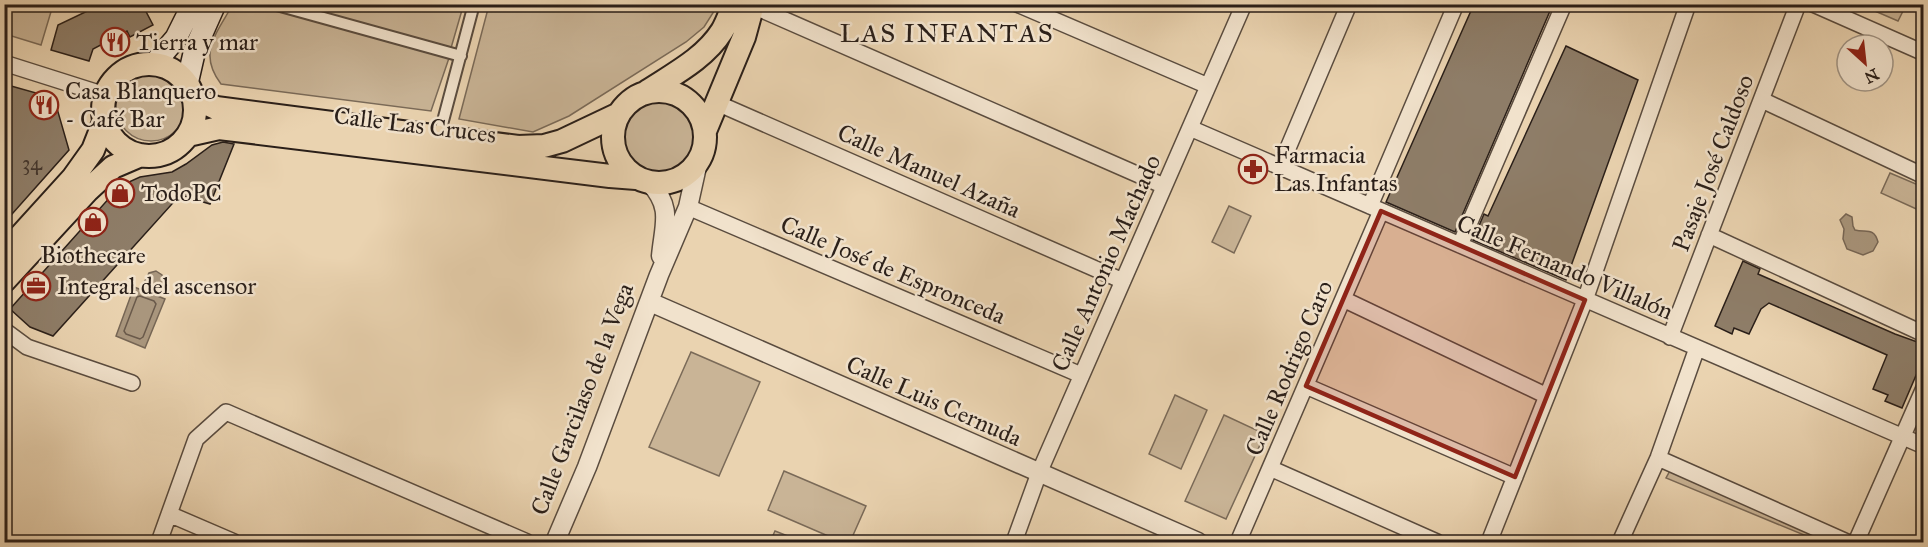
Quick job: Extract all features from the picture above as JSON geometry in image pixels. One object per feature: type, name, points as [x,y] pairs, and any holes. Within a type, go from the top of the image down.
[{"type":"main road","points":[[154,64],[176,38],[193,4]]},
{"type":"main road","points":[[190,90],[173,71],[154,64],[139,65],[124,71],[113,81],[105,95],[104,122],[118,144],[141,155],[168,152],[179,145],[188,135],[193,123],[195,110],[190,90],[195,49],[215,4]]},
{"type":"main road","points":[[648,92],[698,57],[747,5]]},
{"type":"main road","points":[[705,131],[744,37],[747,5]]},
{"type":"main road","name":"Calle Las Cruces","points":[[190,90],[216,108],[518,147],[544,146],[577,135],[619,114]]},
{"type":"main road","points":[[664,90],[679,94],[692,103],[701,116],[706,142],[698,162],[689,173],[677,180],[664,183],[643,180],[624,168],[612,142],[613,127],[626,104],[636,96],[648,92],[664,90]]},
{"type":"main road","points":[[4,254],[73,178],[93,150],[104,122]]},
{"type":"main road","name":"Calle Las Cruces","points":[[188,135],[219,128],[643,180]]},
{"type":"main road","points":[[4,281],[87,190],[113,167],[141,155]]},
{"type":"street","points":[[273,4],[460,56]]},
{"type":"street","points":[[1017,4],[1208,86]]},
{"type":"street","name":"Calle Antonio Machado","points":[[1014,543],[1039,473],[1244,4]]},
{"type":"street","points":[[1280,167],[1349,4]]},
{"type":"street","name":"Calle Rodrigo Caro","points":[[1238,543],[1343,299],[1456,4]]},
{"type":"street","points":[[1460,245],[1564,4]]},
{"type":"street","points":[[1489,543],[1584,300],[1688,4]]},
{"type":"street","name":"Pasaje José Caldoso","points":[[1670,337],[1798,4]]},
{"type":"street","points":[[1813,4],[1923,53]]},
{"type":"street","points":[[747,5],[1164,186]]},
{"type":"street","points":[[439,136],[460,56],[470,6]]},
{"type":"street","points":[[4,63],[105,95]]},
{"type":"street","points":[[1761,100],[1923,176]]},
{"type":"street","name":"Calle Manuel Azaña","points":[[717,103],[1123,281]]},
{"type":"street","name":"Calle Fernando Villalón","points":[[1190,128],[1923,446]]},
{"type":"street","name":"Calle Garcilaso de la Vega","points":[[555,543],[587,467],[659,275],[688,207],[698,162]]},
{"type":"street","name":"Calle Garcilaso de la Vega","points":[[643,180],[660,194],[666,209],[659,275]]},
{"type":"street","name":"Calle José de Espronceda","points":[[688,207],[1081,375]]},
{"type":"street","points":[[1709,235],[1923,333]]},
{"type":"street","points":[[1343,299],[1547,396]]},
{"type":"street","name":"Calle Luis Cernuda","points":[[650,302],[1198,543]]},
{"type":"street","points":[[4,330],[27,347],[132,383]]},
{"type":"street","points":[[1620,543],[1658,458],[1697,348]]},
{"type":"street","points":[[1306,386],[1515,477]]},
{"type":"street","points":[[1856,543],[1923,388]]},
{"type":"street","points":[[159,543],[196,439],[226,412],[527,543]]},
{"type":"street","points":[[1658,458],[1847,543]]},
{"type":"street","points":[[1270,468],[1437,543]]},
{"type":"street","points":[[169,514],[234,543]]},
{"type":"highlighted area","points":[[1381,211],[1585,300],[1515,477],[1306,386]]},
{"type":"shaded area","points":[[233,4],[256,5],[449,58],[431,111],[221,84],[210,62],[210,53],[216,34]]},
{"type":"shaded area","points":[[441,4],[462,10],[451,48],[283,5]]},
{"type":"shaded area","points":[[489,4],[718,5],[704,27],[686,42],[569,116],[533,132],[459,119]]},
{"type":"shaded area","points":[[4,5],[53,5],[41,45],[5,34]]},
{"type":"shaded area","points":[[1861,5],[1906,5],[1898,21]]},
{"type":"shaded area","points":[[151,71],[164,74],[176,81],[183,93],[186,106],[183,119],[176,131],[164,138],[151,141],[138,138],[126,131],[119,119],[116,106],[119,93],[126,81],[138,74]]},
{"type":"shaded area","points":[[667,100],[686,110],[694,122],[696,136],[694,150],[686,162],[674,170],[653,172],[634,162],[626,150],[624,129],[634,110],[646,102]]},
{"type":"shaded area","points":[[1890,173],[1923,187],[1923,212],[1881,193]]},
{"type":"shaded area","points":[[1229,206],[1251,216],[1234,253],[1212,242]]},
{"type":"shaded area","points":[[691,352],[760,382],[719,476],[649,447]]},
{"type":"shaded area","points":[[1175,395],[1207,410],[1181,469],[1149,454]]},
{"type":"shaded area","points":[[1224,415],[1265,434],[1226,519],[1185,501]]},
{"type":"shaded area","points":[[1676,460],[1850,542],[1821,542],[1666,478]]},
{"type":"shaded area","points":[[784,471],[866,506],[850,542],[842,542],[768,510]]},
{"type":"shaded area","points":[[775,531],[803,542],[770,542]]},
{"type":"water","points":[[1846,214],[1852,217],[1855,230],[1874,234],[1878,242],[1873,251],[1863,255],[1847,249],[1840,220]]},
{"type":"water","points":[[156,271],[162,275],[164,282],[159,292],[143,285],[149,273]]},
{"type":"water","points":[[134,287],[165,299],[145,348],[116,336]]},
{"type":"building","points":[[102,4],[142,4],[153,25],[130,37],[127,31],[93,49],[89,61],[51,50],[58,25]]},
{"type":"building","points":[[1474,4],[1553,4],[1455,232],[1386,202]]},
{"type":"building","points":[[1566,46],[1638,80],[1566,280],[1473,240],[1484,214],[1488,216]]},
{"type":"building","points":[[4,84],[54,98],[69,150],[4,223]]},
{"type":"building","points":[[223,142],[234,144],[210,204],[180,195],[53,336],[30,327],[10,309],[120,186],[140,177],[172,172],[212,145]]},
{"type":"building","points":[[1743,261],[1760,269],[1758,274],[1923,344],[1923,359],[1902,408],[1885,401],[1888,395],[1873,389],[1887,355],[1769,303],[1761,309],[1749,334],[1734,328],[1732,334],[1715,326]]},
{"type":"place","name":"Tierra y mar","points":[[115,42]]},
{"type":"place","name":"Casa Blanquero - Café Bar","points":[[44,105]]},
{"type":"place","name":"Farmacia Las Infantas","points":[[1253,169]]},
{"type":"place","name":"TodoPC","points":[[120,193]]},
{"type":"place","name":"Biothecare","points":[[93,222]]},
{"type":"place","name":"Integral del ascensor","points":[[36,286]]},
{"type":"district","name":"LAS INFANTAS","points":[[947,33]]}]
